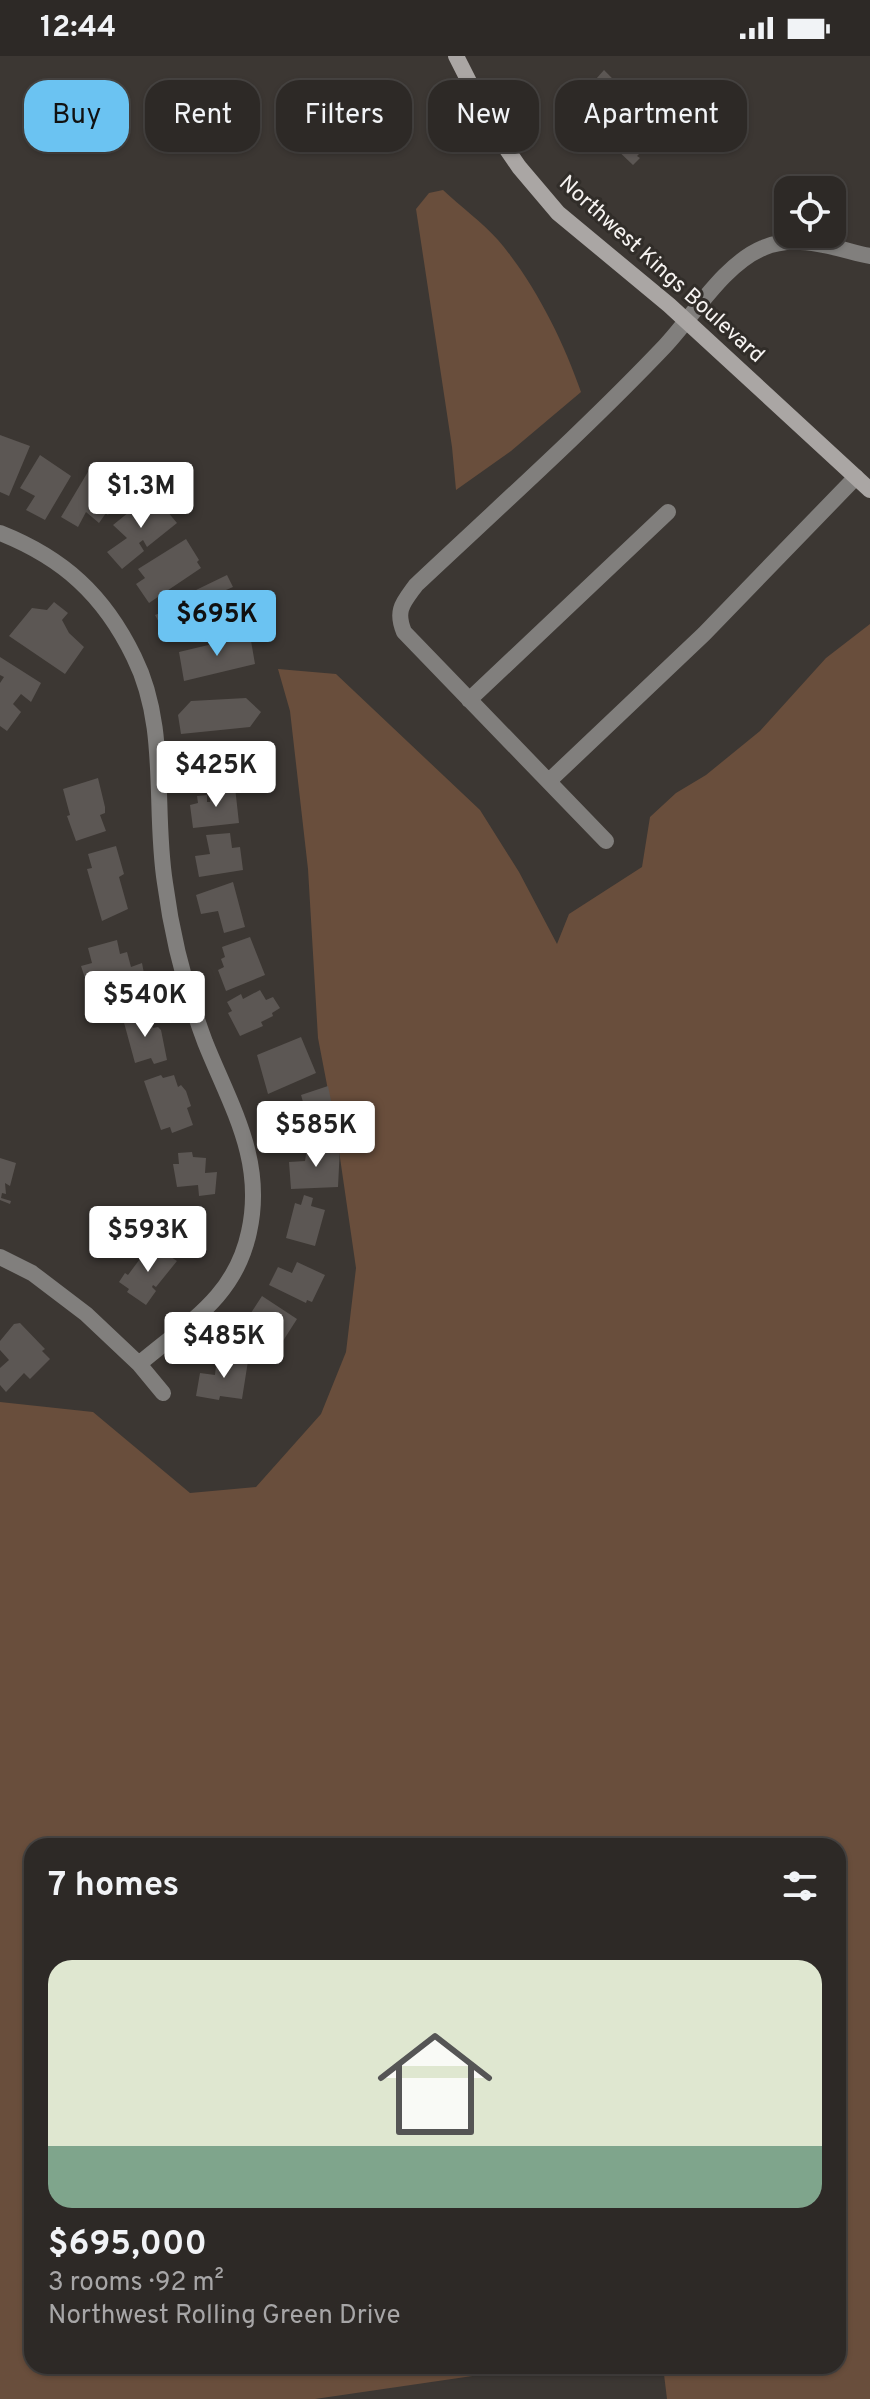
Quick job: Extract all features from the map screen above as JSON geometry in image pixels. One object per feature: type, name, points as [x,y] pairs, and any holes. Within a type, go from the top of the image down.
[{"type":"street","name":"Northwest Kings Boulevard","points":[[456,56],[493,129],[519,167],[558,213],[686,322],[870,490]]},
{"type":"street","points":[[606,841],[404,632],[399,619],[402,605],[416,585],[558,451],[686,322],[733,269],[767,246],[797,242],[870,256]]},
{"type":"street","points":[[549,781],[704,634],[856,477]]},
{"type":"street","points":[[469,700],[668,512]]},
{"type":"street","points":[[0,533],[51,557],[81,581],[111,617],[136,661],[154,720],[158,834],[179,957],[205,1041],[240,1122],[253,1170],[254,1201],[249,1232],[229,1283],[198,1318],[139,1364]]},
{"type":"street","points":[[0,1257],[32,1273],[62,1295],[139,1364],[163,1393]]},
{"type":"shaded area","points":[[443,190],[492,233],[524,274],[566,352],[581,392],[511,451],[456,490],[416,209],[429,193]]},
{"type":"shaded area","points":[[870,624],[870,2399],[667,2399],[664,2374],[846,2374],[846,1838],[24,1838],[24,2374],[485,2374],[315,2399],[0,2399],[0,1402],[93,1412],[190,1493],[256,1487],[321,1414],[346,1352],[356,1268],[337,1137],[318,1038],[308,869],[290,711],[278,669],[336,674],[480,810],[519,872],[557,944],[569,914],[642,867],[650,817],[676,793],[706,775],[760,731],[826,658]]},
{"type":"building","points":[[604,70],[614,80],[597,80]]},
{"type":"building","points":[[619,152],[641,152],[633,165]]},
{"type":"building","points":[[0,435],[30,446],[9,496],[0,492]]},
{"type":"building","points":[[40,455],[71,476],[45,520],[26,510],[35,496],[20,488]]},
{"type":"building","points":[[89,470],[123,489],[108,515],[106,513],[99,523],[86,512],[78,527],[61,517]]},
{"type":"building","points":[[152,493],[177,523],[147,547],[143,540],[139,543],[144,551],[122,569],[107,552],[127,538],[113,525],[148,501],[146,499]]},
{"type":"building","points":[[186,539],[201,568],[149,603],[136,584],[145,578],[138,569]]},
{"type":"building","points":[[227,575],[233,587],[226,590],[234,609],[231,611],[233,616],[212,626],[210,621],[169,641],[155,615],[171,609],[169,606],[182,600],[183,603],[196,597],[196,590]]},
{"type":"building","points":[[54,602],[68,613],[62,620],[69,633],[84,647],[65,674],[9,636],[32,608],[47,610]]},
{"type":"building","points":[[250,635],[255,664],[184,681],[179,652]]},
{"type":"building","points":[[0,657],[41,683],[31,702],[21,694],[13,704],[21,712],[7,731],[0,726],[0,683],[4,677],[0,675]]},
{"type":"building","points":[[246,698],[261,712],[250,727],[181,734],[178,715],[191,701]]},
{"type":"building","points":[[243,748],[246,767],[187,774],[184,754]]},
{"type":"building","points":[[98,778],[105,807],[105,813],[100,815],[106,831],[76,841],[67,816],[70,815],[63,789]]},
{"type":"building","points":[[235,787],[239,823],[193,828],[190,805],[198,803],[197,796],[207,795],[207,802],[210,802],[212,789]]},
{"type":"building","points":[[230,833],[232,848],[240,847],[243,870],[199,877],[195,856],[210,854],[206,835]]},
{"type":"building","points":[[116,846],[124,874],[119,877],[128,909],[102,921],[87,869],[92,868],[88,854]]},
{"type":"building","points":[[233,882],[245,927],[224,933],[218,911],[201,914],[196,895]]},
{"type":"building","points":[[250,937],[265,975],[226,991],[218,970],[224,967],[222,947]]},
{"type":"building","points":[[117,940],[120,954],[127,952],[131,967],[142,963],[147,989],[127,994],[125,988],[99,996],[95,982],[87,984],[81,966],[92,963],[88,948]]},
{"type":"building","points":[[260,990],[266,1000],[273,997],[280,1008],[261,1022],[263,1026],[240,1036],[228,1013],[232,1011],[227,1002],[241,994],[243,999]]},
{"type":"building","points":[[149,1011],[153,1028],[161,1030],[167,1060],[154,1064],[151,1058],[135,1063],[123,1019]]},
{"type":"building","points":[[301,1037],[316,1073],[268,1094],[257,1055]]},
{"type":"building","points":[[161,1075],[163,1078],[174,1075],[178,1087],[181,1085],[186,1091],[191,1106],[187,1108],[193,1125],[172,1133],[170,1127],[161,1130],[144,1081]]},
{"type":"building","points":[[328,1086],[336,1124],[283,1141],[274,1118],[305,1109],[301,1095]]},
{"type":"building","points":[[340,1147],[338,1187],[291,1189],[289,1162],[305,1161],[307,1148]]},
{"type":"building","points":[[192,1152],[193,1157],[206,1158],[205,1173],[217,1172],[215,1194],[199,1196],[198,1185],[177,1187],[173,1164],[179,1164],[178,1153]]},
{"type":"building","points":[[0,1158],[16,1163],[10,1186],[5,1183],[6,1194],[2,1193],[1,1198],[11,1201],[10,1204],[0,1200]]},
{"type":"building","points":[[304,1195],[313,1198],[311,1206],[325,1210],[315,1246],[286,1238],[295,1203],[301,1205]]},
{"type":"building","points":[[151,1244],[177,1261],[156,1287],[153,1285],[156,1291],[146,1305],[127,1292],[129,1289],[119,1282]]},
{"type":"building","points":[[297,1262],[325,1275],[312,1302],[307,1300],[306,1303],[269,1285],[278,1267],[292,1273]]},
{"type":"building","points":[[262,1296],[297,1319],[274,1355],[251,1340],[259,1323],[249,1316]]},
{"type":"building","points":[[20,1323],[45,1349],[42,1351],[50,1359],[30,1379],[24,1373],[6,1392],[0,1385],[0,1368],[9,1360],[0,1350],[0,1341],[14,1324]]},
{"type":"building","points":[[217,1356],[248,1361],[242,1399],[220,1396],[219,1400],[196,1396],[200,1373],[215,1375]]}]
